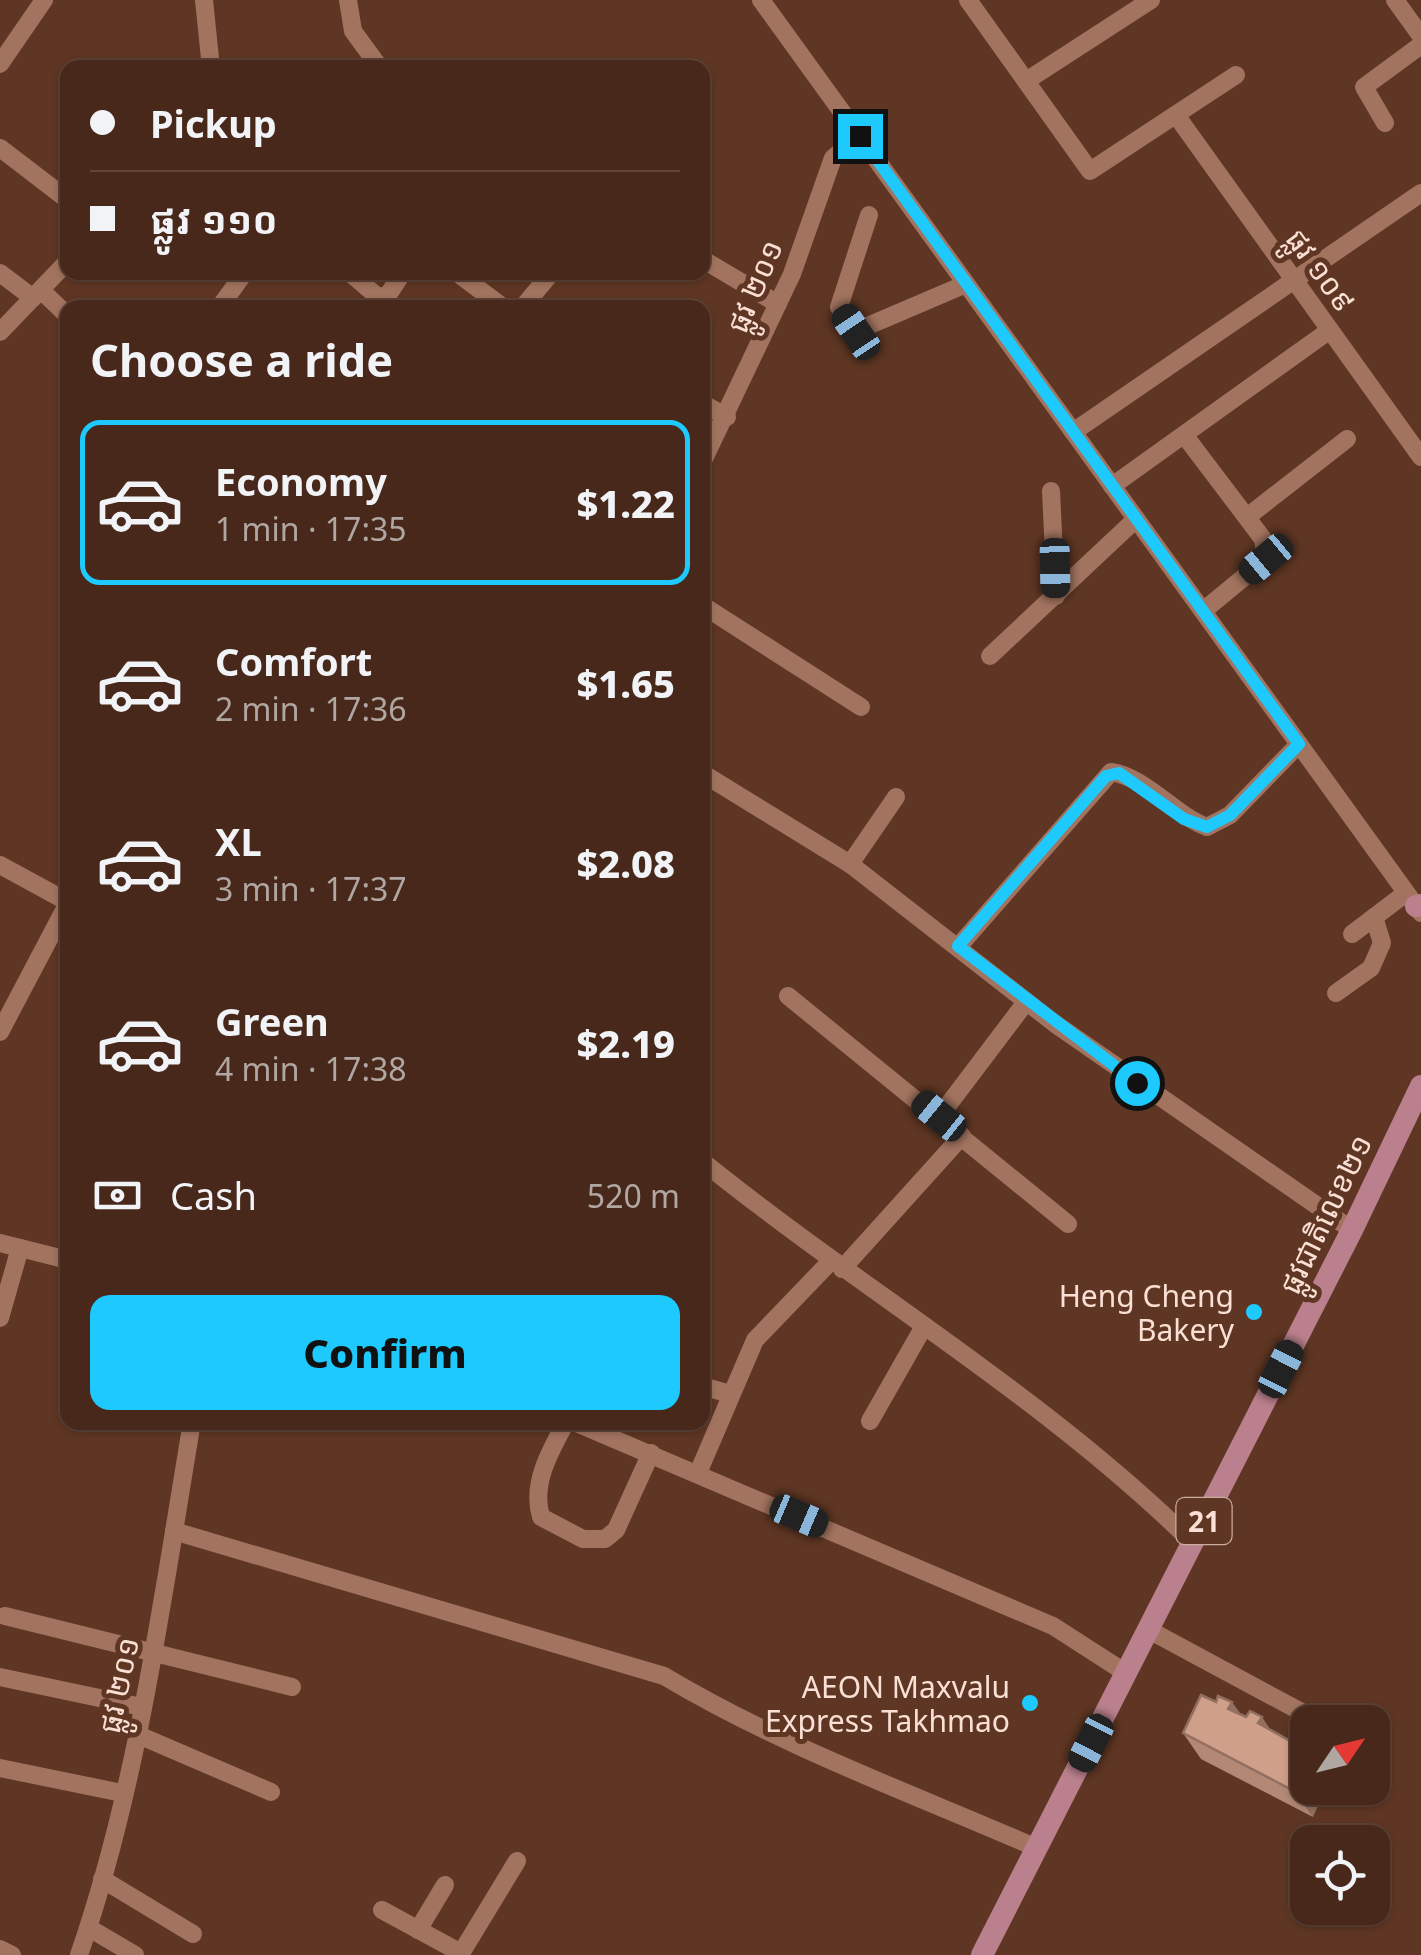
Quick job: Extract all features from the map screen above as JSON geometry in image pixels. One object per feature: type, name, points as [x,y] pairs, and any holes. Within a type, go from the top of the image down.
[{"type":"main road","name":"ផ្លូវជាតិលេខ២១","points":[[989,1953],[1037,1848],[1352,1230],[1421,1086]]},
{"type":"street","points":[[0,64],[44,0]]},
{"type":"street","points":[[204,0],[210,60]]},
{"type":"street","points":[[348,0],[352,32],[374,60]]},
{"type":"street","points":[[761,0],[1416,904],[1374,918],[1352,934]]},
{"type":"street","points":[[968,0],[1090,171],[1236,75]]},
{"type":"street","points":[[1026,81],[1151,0]]},
{"type":"street","points":[[1395,0],[1421,36]]},
{"type":"street","points":[[1385,123],[1364,87],[1421,46]]},
{"type":"street","name":"ផ្លូវ ១០៩","points":[[1176,116],[1421,457]]},
{"type":"street","name":"ផ្លូវ ២០១","points":[[710,448],[778,304],[833,158],[860,136]]},
{"type":"street","points":[[0,148],[60,194]]},
{"type":"street","points":[[1073,432],[1421,192]]},
{"type":"street","points":[[869,215],[839,307],[856,332],[966,284]]},
{"type":"street","points":[[710,264],[778,304]]},
{"type":"street","points":[[0,332],[60,270]]},
{"type":"street","points":[[0,273],[60,310]]},
{"type":"street","points":[[358,280],[378,297],[388,295],[398,280]]},
{"type":"street","points":[[467,280],[493,300]]},
{"type":"street","points":[[529,300],[545,280]]},
{"type":"street","points":[[1112,486],[1330,330]]},
{"type":"street","points":[[710,407],[727,417]]},
{"type":"street","points":[[1185,436],[1264,539],[1266,559],[1203,611]]},
{"type":"street","points":[[1247,517],[1347,439]]},
{"type":"street","points":[[1051,491],[1056,596]]},
{"type":"street","points":[[990,656],[1136,519]]},
{"type":"street","points":[[710,610],[860,706]]},
{"type":"street","points":[[958,946],[1106,776],[1119,773],[1184,819],[1207,827],[1230,815],[1299,744]]},
{"type":"street","points":[[710,778],[850,864],[1026,1002],[1352,1230]]},
{"type":"street","points":[[850,864],[896,797]]},
{"type":"street","points":[[0,866],[60,899]]},
{"type":"street","points":[[0,1032],[60,918]]},
{"type":"street","points":[[1336,993],[1371,968],[1382,943],[1374,918]]},
{"type":"street","points":[[788,996],[1068,1224]]},
{"type":"street","points":[[939,1116],[1026,1002]]},
{"type":"street","points":[[698,1473],[755,1340],[836,1265],[962,1136]]},
{"type":"street","points":[[710,1167],[1100,1459],[1193,1543]]},
{"type":"street","points":[[0,1243],[60,1258]]},
{"type":"street","points":[[0,1318],[20,1248]]},
{"type":"street","points":[[870,1421],[923,1328]]},
{"type":"street","points":[[710,1388],[730,1394]]},
{"type":"street","name":"ផ្លូវ ២០១","points":[[80,1955],[102,1880],[155,1653],[191,1430]]},
{"type":"street","points":[[562,1430],[550,1452],[536,1499],[540,1517],[583,1538],[605,1539],[616,1530],[651,1452]]},
{"type":"street","points":[[595,1430],[1053,1626],[1126,1672]]},
{"type":"street","points":[[174,1531],[664,1676],[797,1743],[1037,1848]]},
{"type":"street","points":[[4,1616],[292,1688]]},
{"type":"street","points":[[1148,1630],[1290,1706]]},
{"type":"street","points":[[0,1677],[142,1707]]},
{"type":"street","points":[[136,1734],[270,1792]]},
{"type":"street","points":[[0,1768],[122,1793]]},
{"type":"street","points":[[382,1910],[460,1954],[517,1861]]},
{"type":"street","points":[[102,1880],[193,1934]]},
{"type":"street","points":[[418,1930],[445,1885]]},
{"type":"street","points":[[88,1928],[135,1955]]},
{"type":"street","points":[[0,1949],[12,1955]]},
{"type":"building","points":[[1201,1695],[1216,1702],[1218,1696],[1232,1702],[1228,1709],[1246,1717],[1250,1711],[1262,1717],[1258,1723],[1290,1741],[1290,1789],[1183,1733]]},
{"type":"place","name":"Heng Cheng Bakery","points":[[1254,1312]]},
{"type":"place","name":"AEON Maxvalu Express Takhmao","points":[[1030,1703]]},
{"type":"route","points":[[860,136],[1299,744],[1230,815],[1207,827],[1184,819],[1140,786],[1111,772],[958,946],[1137,1083]]}]
